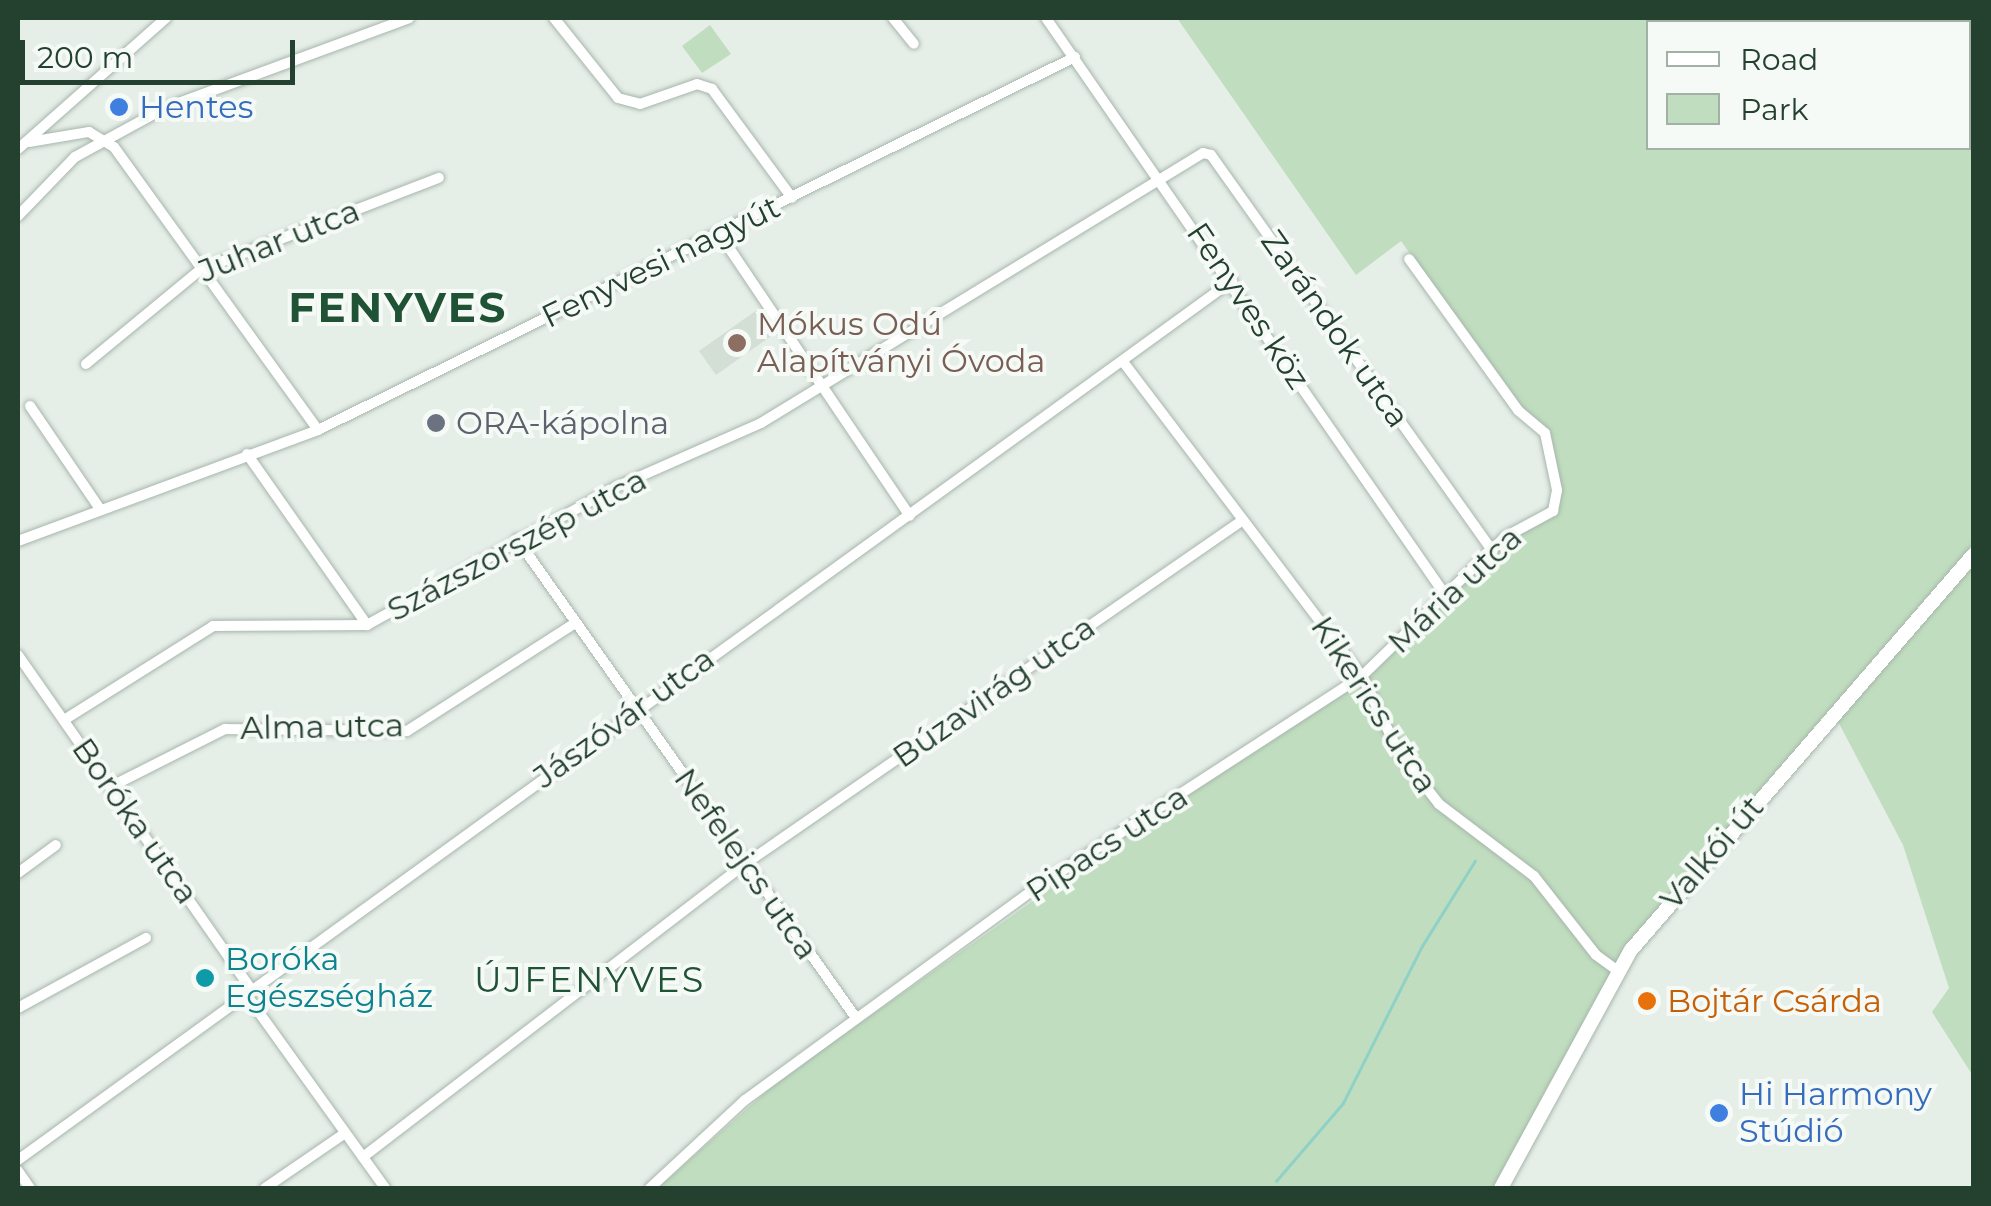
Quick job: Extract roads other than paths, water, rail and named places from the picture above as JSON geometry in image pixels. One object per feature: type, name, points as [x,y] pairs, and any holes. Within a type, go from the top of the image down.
[{"type":"main road","name":"Valkói út","points":[[1501,1188],[1617,970],[1974,554]]},
{"type":"street","points":[[18,216],[75,156],[164,108],[408,18]]},
{"type":"street","points":[[554,18],[618,98],[646,103],[703,84],[792,198]]},
{"type":"street","points":[[893,18],[914,44]]},
{"type":"street","name":"Fenyves köz","points":[[1046,18],[1232,280],[1446,596]]},
{"type":"street","points":[[21,146],[162,19]]},
{"type":"street","name":"Fenyvesi nagyút","points":[[18,540],[318,430],[1075,57]]},
{"type":"street","points":[[21,146],[76,132],[105,139],[318,430]]},
{"type":"street","name":"Zarándok utca","points":[[1163,182],[1203,153],[1211,155],[1492,551]]},
{"type":"street","name":"Juhar utca","points":[[86,364],[200,270],[439,178]]},
{"type":"street","name":"Százszorszép utca","points":[[64,720],[213,626],[367,625],[517,539],[736,437],[1163,182]]},
{"type":"street","points":[[719,234],[910,516]]},
{"type":"street","name":"Mária utca","points":[[1362,676],[1516,528],[1552,511],[1556,480],[1545,433],[1518,410],[1409,259]]},
{"type":"street","name":"Jászóvár utca","points":[[18,1160],[636,708],[1124,363],[1232,280]]},
{"type":"street","name":"Kikerics utca","points":[[1124,363],[1362,676],[1399,752],[1439,804],[1534,876],[1596,954],[1617,970]]},
{"type":"street","points":[[30,406],[100,508]]},
{"type":"street","points":[[246,454],[367,625]]},
{"type":"street","name":"Búzavirág utca","points":[[363,1157],[745,864],[1243,520]]},
{"type":"street","name":"Nefelejcs utca","points":[[517,539],[856,1018]]},
{"type":"street","name":"Alma utca","points":[[112,786],[225,730],[407,730],[575,623]]},
{"type":"street","name":"Boróka utca","points":[[18,654],[112,786],[344,1134],[386,1188]]},
{"type":"street","name":"Pipacs utca","points":[[650,1188],[745,1100],[1040,885],[1362,676]]},
{"type":"street","points":[[18,874],[56,845]]},
{"type":"street","points":[[18,1008],[146,938]]},
{"type":"street","points":[[265,1188],[344,1134]]},
{"type":"street","points":[[18,1170],[30,1188]]},
{"type":"waterway","points":[[1276,1181],[1343,1103],[1422,946],[1475,861]]},
{"type":"place","name":"Hentes","points":[[119,107]]},
{"type":"place","name":"Mókus Odú Alapítványi Óvoda","points":[[737,343]]},
{"type":"place","name":"ORA-kápolna","points":[[436,423]]},
{"type":"place","name":"Boróka Egészségház","points":[[205,978]]},
{"type":"place","name":"Bojtár Csárda","points":[[1647,1001]]},
{"type":"place","name":"Hi Harmony Stúdió","points":[[1719,1113]]},
{"type":"district","name":"FENYVES","points":[[398,307]]},
{"type":"district","name":"ÚJFENYVES","points":[[590,980]]}]
